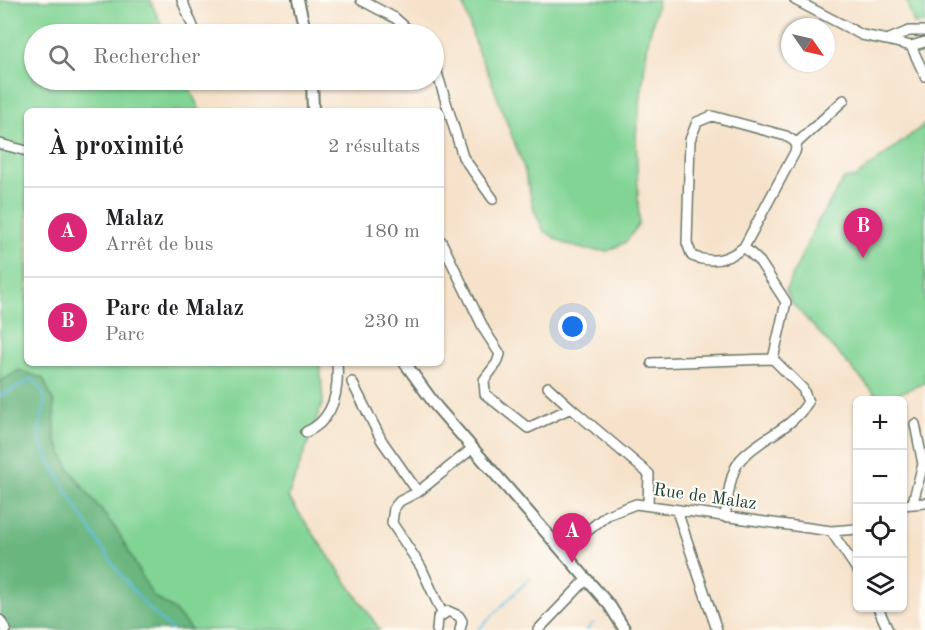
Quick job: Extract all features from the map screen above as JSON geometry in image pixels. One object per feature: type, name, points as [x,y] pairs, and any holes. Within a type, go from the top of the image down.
[{"type":"street","points":[[182,0],[192,24]]},
{"type":"street","points":[[298,0],[304,24]]},
{"type":"street","points":[[361,0],[402,24]]},
{"type":"street","points":[[795,0],[850,30],[911,46],[925,42]]},
{"type":"street","points":[[887,40],[909,31],[925,31]]},
{"type":"street","points":[[911,46],[925,76]]},
{"type":"street","points":[[312,90],[313,108]]},
{"type":"street","points":[[442,90],[463,157],[493,199]]},
{"type":"street","points":[[797,143],[786,136],[712,116],[697,122],[690,140],[687,243],[692,256],[705,261],[730,258],[744,247],[795,152],[797,143],[844,100]]},
{"type":"street","points":[[0,144],[24,150]]},
{"type":"street","points":[[444,247],[485,331],[500,354],[484,380],[485,394],[528,428],[571,408]]},
{"type":"street","points":[[744,247],[760,262],[786,302],[773,359]]},
{"type":"street","points":[[652,363],[773,359],[803,389],[808,402],[801,413],[741,460],[733,475],[725,517]]},
{"type":"street","points":[[306,432],[322,423],[332,404],[338,385],[337,366]]},
{"type":"street","points":[[407,366],[420,387],[610,606],[625,630]]},
{"type":"street","points":[[352,382],[382,441],[418,492]]},
{"type":"street","points":[[548,387],[649,474],[648,505]]},
{"type":"street","points":[[913,502],[922,464],[915,424]]},
{"type":"street","points":[[442,613],[421,567],[392,523],[394,508],[399,501],[418,492],[473,448]]},
{"type":"street","points":[[906,504],[925,503]]},
{"type":"street","name":"Rue de Malaz","points":[[563,551],[618,509],[636,504],[831,531],[853,530]]},
{"type":"street","points":[[677,511],[717,630]]},
{"type":"street","points":[[831,531],[853,564]]},
{"type":"street","points":[[538,630],[587,579]]},
{"type":"street","points":[[442,613],[454,612],[459,616],[462,621],[460,630]]},
{"type":"street","points":[[880,612],[888,630]]},
{"type":"street","points":[[437,630],[436,624],[442,613]]},
{"type":"street","points":[[0,620],[6,630]]},
{"type":"green space","points":[[0,0],[150,0],[161,24],[24,24],[24,90],[191,90],[199,108],[24,108],[24,366],[320,366],[323,402],[288,497],[380,630],[191,630],[174,610],[152,595],[118,532],[70,470],[55,438],[54,403],[0,382]]},
{"type":"green space","points":[[462,0],[658,0],[648,42],[636,135],[639,224],[626,242],[608,251],[586,250],[563,243],[544,231],[534,210],[524,168],[478,52]]},
{"type":"green space","points":[[906,0],[925,0],[925,23],[914,24]]},
{"type":"green space","points":[[925,124],[925,383],[891,396],[877,396],[792,303],[786,290],[815,226],[844,179],[856,177]]},
{"type":"green space","points":[[19,370],[43,378],[54,403],[55,438],[70,470],[118,532],[152,595],[174,610],[191,630],[0,630],[0,382]]},
{"type":"waterway","points":[[0,396],[32,379],[40,387],[45,401],[40,437],[48,459],[124,579],[172,630]]},
{"type":"waterway","points":[[478,630],[530,578]]},
{"type":"waterway","points":[[587,630],[593,623]]},
{"type":"place","name":"Parc de Malaz","points":[[863,258]]},
{"type":"place","name":"Malaz","points":[[572,563]]}]
